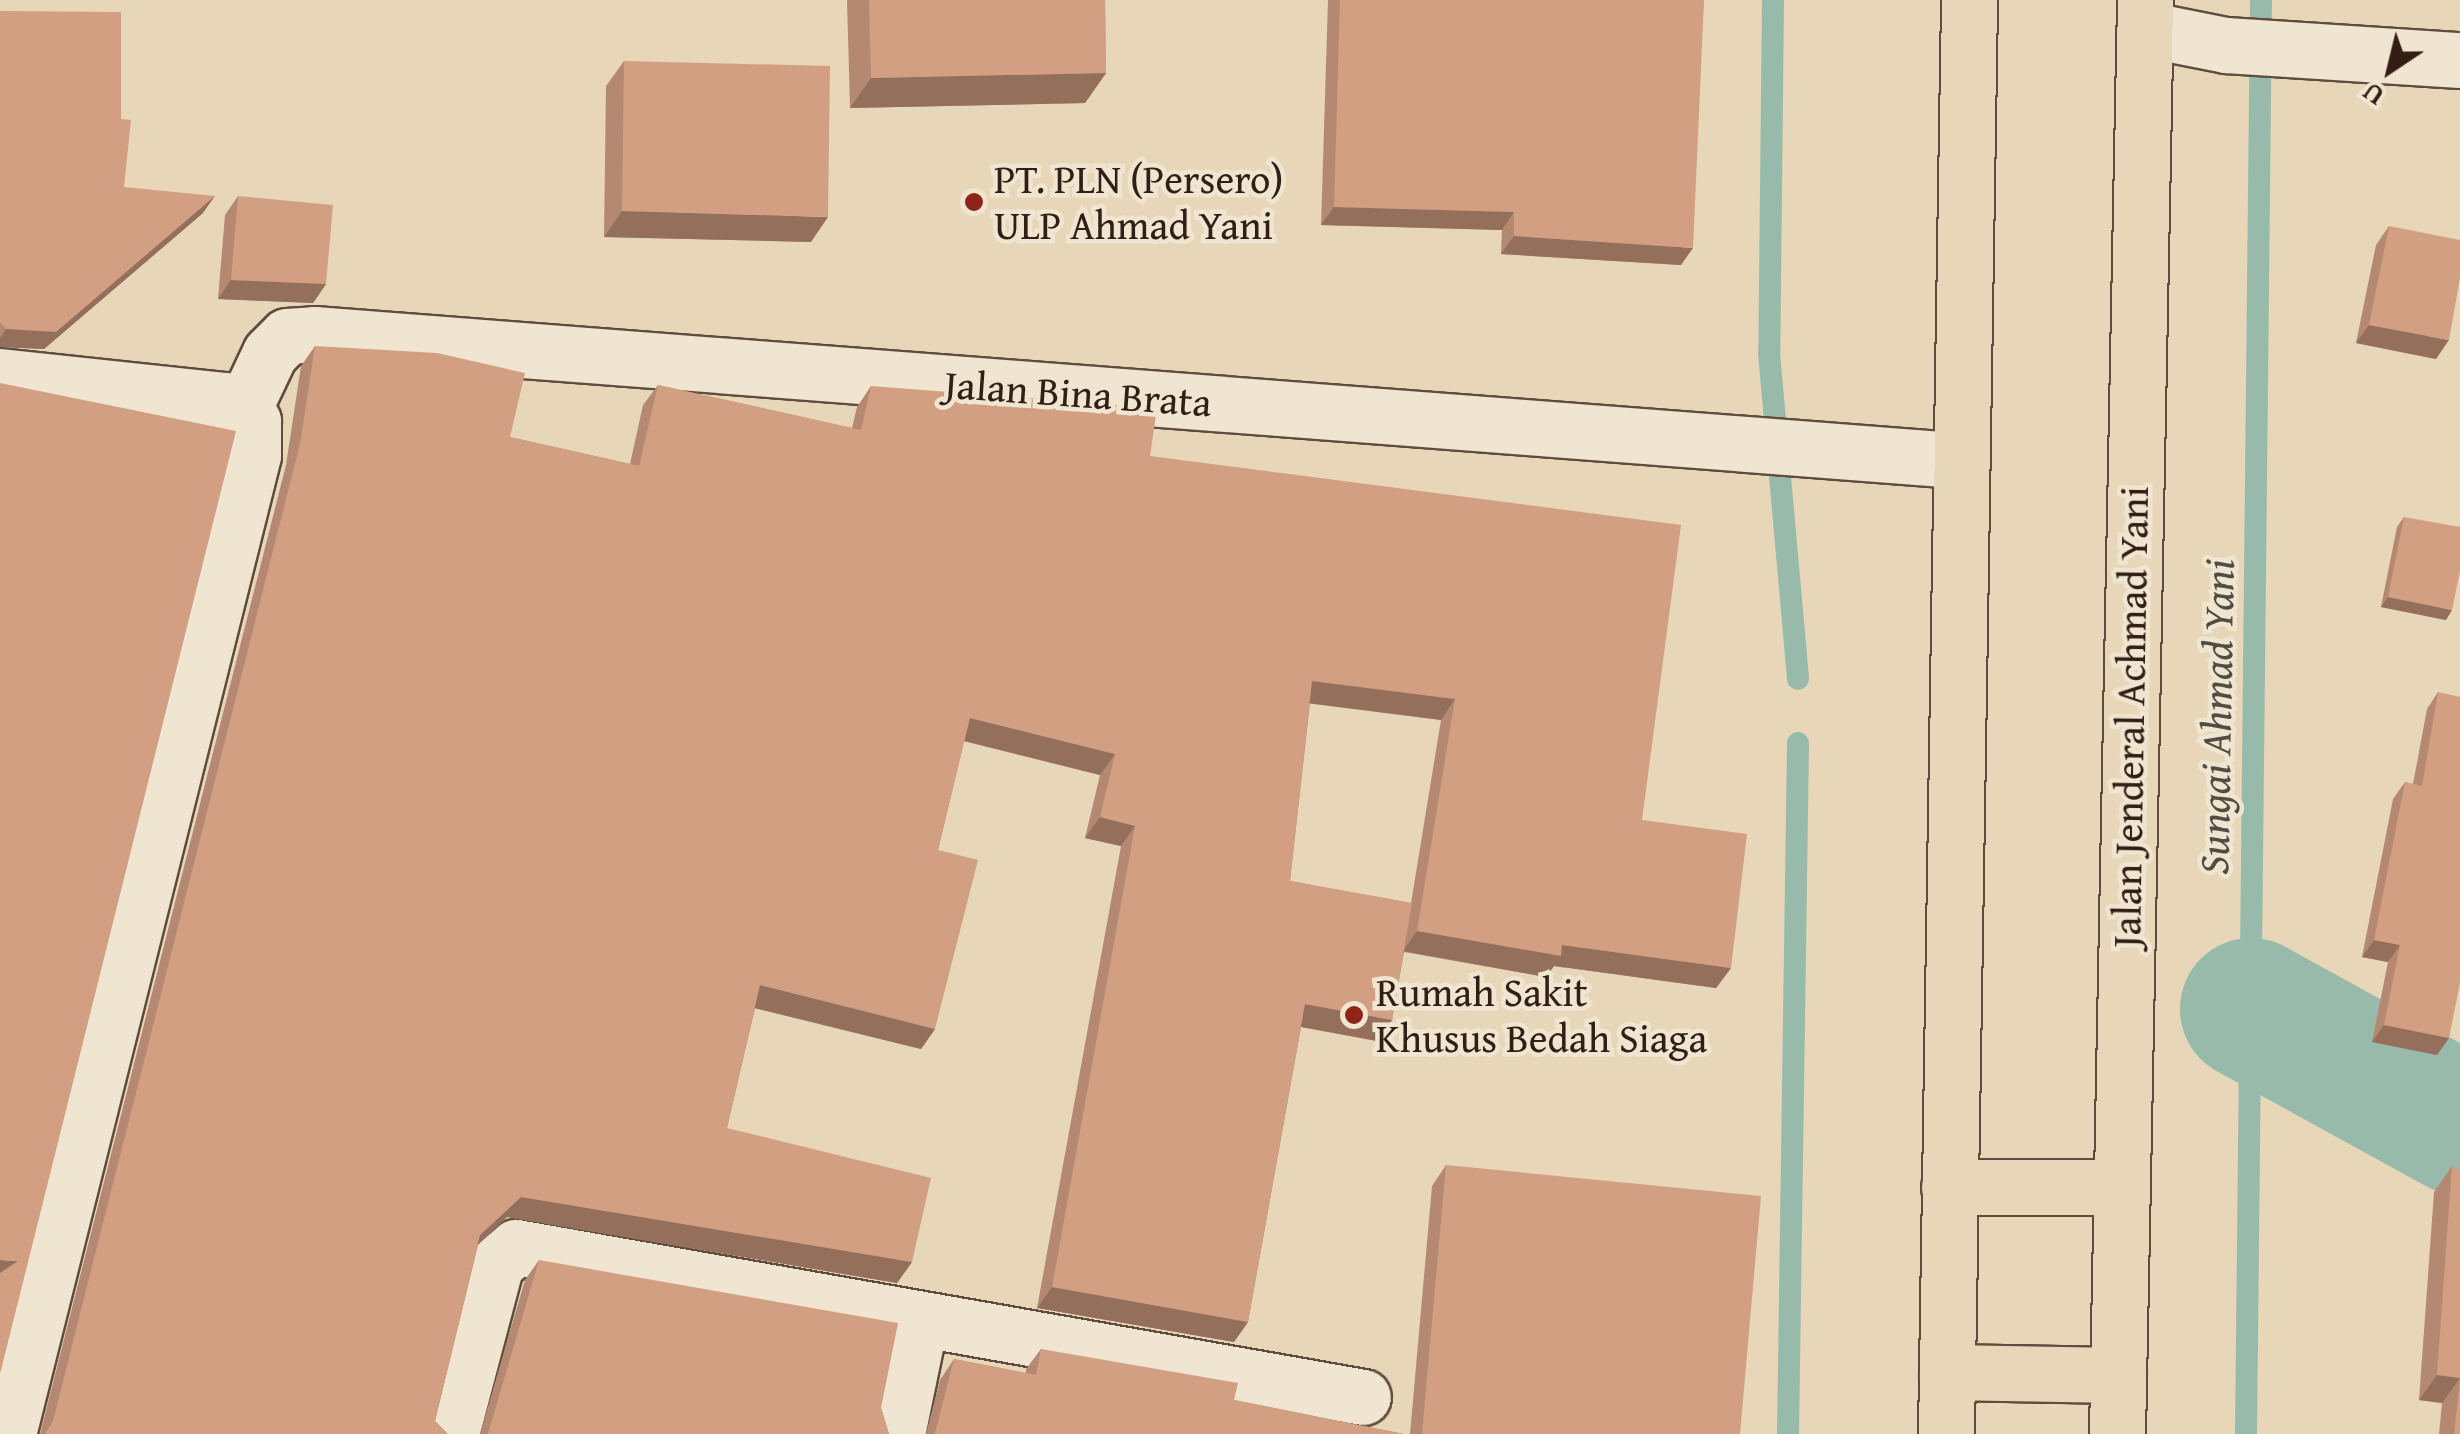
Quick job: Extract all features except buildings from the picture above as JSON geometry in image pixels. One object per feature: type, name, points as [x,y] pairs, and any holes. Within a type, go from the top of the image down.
[{"type":"highway","points":[[1946,1434],[1956,460],[1969,0]]},
{"type":"highway","name":"Jalan Jenderal Achmad Yani","points":[[2117,1434],[2145,15]]},
{"type":"highway","points":[[1949,1187],[2119,1187]]},
{"type":"highway","points":[[1946,1372],[2118,1375]]},
{"type":"street","points":[[2145,15],[2226,46],[2352,57],[2460,60]]},
{"type":"street","name":"Jalan Bina Brata","points":[[243,410],[270,353],[286,336],[314,334],[1956,460]]},
{"type":"street","points":[[0,376],[224,400],[243,410],[253,421],[253,455],[8,1434]]},
{"type":"street","points":[[451,1434],[496,1264],[516,1247],[920,1322],[1363,1397]]},
{"type":"street","points":[[897,1434],[920,1322]]},
{"type":"waterway","name":"Sungai Ahmad Yani","points":[[1773,0],[1769,353],[1798,679]]},
{"type":"waterway","name":"Sungai Ahmad Yani","points":[[2246,1434],[2261,0]]},
{"type":"waterway","name":"Sungai Ahmad Yani","points":[[1788,1434],[1798,743]]},
{"type":"waterway","points":[[2251,1009],[2460,1124]]},
{"type":"place","name":"PT. PLN (Persero) ULP Ahmad Yani","points":[[974,202]]},
{"type":"place","name":"Rumah Sakit Khusus Bedah Siaga","points":[[1354,1015]]}]
